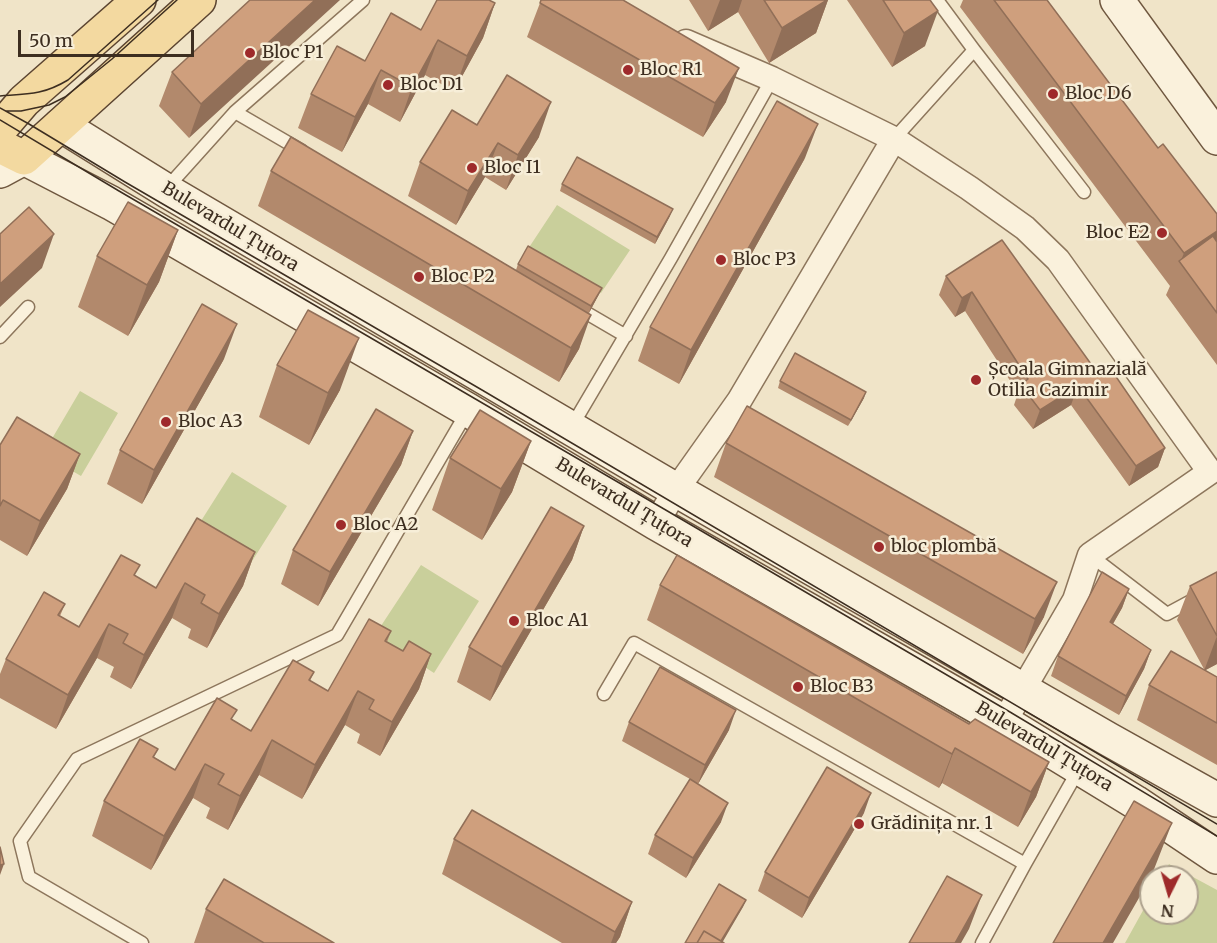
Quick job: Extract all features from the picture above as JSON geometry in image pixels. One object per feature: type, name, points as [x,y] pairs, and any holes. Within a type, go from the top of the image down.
[{"type":"main road","points":[[0,129],[12,93],[139,0]]},
{"type":"main road","points":[[8,158],[61,124],[199,0]]},
{"type":"main road","points":[[1117,0],[1217,138]]},
{"type":"main road","name":"Bulevardul Țuțora","points":[[12,93],[168,191],[676,490],[1217,800]]},
{"type":"main road","name":"Bulevardul Țuțora","points":[[8,158],[111,203],[468,410],[656,523],[1004,722],[1135,802],[1217,857]]},
{"type":"street","points":[[663,32],[772,79],[894,139],[1025,228],[1058,260],[1210,472],[1090,555],[1075,600],[1004,722]]},
{"type":"street","points":[[656,523],[676,490],[744,404],[894,139]]},
{"type":"lane","points":[[168,191],[173,181],[235,112],[363,0]]},
{"type":"lane","points":[[937,0],[1084,192]]},
{"type":"lane","points":[[894,139],[974,50]]},
{"type":"lane","points":[[571,428],[772,79]]},
{"type":"lane","points":[[235,112],[316,160]]},
{"type":"lane","points":[[564,301],[626,336]]},
{"type":"lane","points":[[0,337],[28,308]]},
{"type":"lane","points":[[142,943],[28,877],[20,841],[77,759],[337,635],[468,410]]},
{"type":"lane","points":[[1090,555],[1167,614],[1217,586]]},
{"type":"lane","points":[[604,694],[634,644],[1025,864]]},
{"type":"lane","points":[[982,943],[1080,768]]},
{"type":"green space","points":[[557,205],[630,250],[601,293],[526,252]]},
{"type":"green space","points":[[80,391],[118,413],[81,476],[43,454]]},
{"type":"green space","points":[[232,472],[287,506],[249,566],[194,532]]},
{"type":"green space","points":[[421,565],[479,601],[434,673],[375,635]]},
{"type":"green space","points":[[1199,880],[1217,890],[1217,943],[1125,943],[1139,918],[1139,925],[1199,925]]},
{"type":"building","points":[[250,0],[315,0],[201,104],[172,72]]},
{"type":"building","points":[[437,0],[489,0],[495,3],[467,56],[438,40],[412,87],[381,70],[355,117],[311,94],[337,46],[365,61],[391,13],[421,30]]},
{"type":"building","points":[[541,0],[623,0],[739,68],[715,103],[540,3]]},
{"type":"building","points":[[764,0],[827,0],[782,28]]},
{"type":"building","points":[[883,0],[930,0],[938,11],[904,33]]},
{"type":"building","points":[[994,0],[1047,0],[1158,148],[1163,144],[1217,214],[1217,231],[1184,253]]},
{"type":"building","points":[[507,75],[551,102],[518,155],[498,143],[468,191],[420,162],[452,110],[477,125]]},
{"type":"building","name":"Bloc P3","points":[[777,101],[818,124],[691,350],[650,327]]},
{"type":"building","points":[[291,137],[591,315],[571,348],[271,171]]},
{"type":"building","points":[[577,157],[673,209],[657,237],[562,184]]},
{"type":"building","points":[[128,202],[178,230],[147,285],[97,256]]},
{"type":"building","points":[[29,207],[54,234],[0,284],[0,234]]},
{"type":"building","points":[[1213,236],[1217,242],[1217,313],[1179,261]]},
{"type":"building","points":[[1002,240],[1096,371],[1108,365],[1165,448],[1136,466],[1078,386],[1040,410],[1021,385],[1028,379],[972,292],[962,298],[946,276]]},
{"type":"building","points":[[528,246],[602,288],[591,306],[518,264]]},
{"type":"building","name":"Bloc A3","points":[[202,304],[237,324],[154,470],[120,450]]},
{"type":"building","points":[[308,310],[359,338],[328,393],[277,365]]},
{"type":"building","points":[[795,353],[866,392],[851,420],[780,381]]},
{"type":"building","points":[[747,406],[1057,582],[1035,619],[726,443]]},
{"type":"building","name":"Bloc A2","points":[[376,409],[413,431],[330,572],[293,550]]},
{"type":"building","points":[[480,410],[531,441],[501,489],[450,458]]},
{"type":"building","points":[[17,417],[80,454],[40,521],[3,500],[0,506],[0,445]]},
{"type":"building","name":"Bloc A1","points":[[551,507],[584,526],[502,667],[469,647]]},
{"type":"building","points":[[197,518],[255,552],[219,614],[201,603],[205,595],[185,583],[144,655],[123,643],[128,634],[109,624],[68,695],[6,659],[44,592],[65,604],[58,615],[79,627],[121,555],[140,565],[134,575],[156,588]]},
{"type":"building","points":[[677,555],[969,724],[975,719],[1049,762],[1031,792],[955,748],[952,754],[660,585]]},
{"type":"building","points":[[1102,572],[1129,589],[1110,622],[1151,650],[1126,696],[1058,656]]},
{"type":"building","points":[[1217,572],[1217,636],[1190,586]]},
{"type":"building","points":[[369,619],[391,631],[385,641],[403,651],[409,641],[431,654],[392,722],[369,709],[374,700],[358,691],[315,765],[272,740],[240,796],[218,784],[224,774],[205,764],[164,836],[104,801],[140,739],[158,749],[153,757],[175,770],[217,698],[237,710],[231,719],[251,731],[293,660],[314,672],[309,680],[328,691]]},
{"type":"building","points":[[1171,651],[1217,677],[1217,723],[1149,685]]},
{"type":"building","points":[[660,667],[736,710],[705,765],[629,722]]},
{"type":"building","points":[[827,767],[871,793],[809,898],[765,872]]},
{"type":"building","points":[[690,779],[728,803],[693,858],[655,835]]},
{"type":"building","points":[[1134,801],[1172,823],[1148,865],[1139,865],[1139,880],[1103,943],[1053,943]]},
{"type":"building","points":[[472,810],[632,902],[615,932],[454,839]]},
{"type":"building","points":[[0,847],[4,864],[0,865]]},
{"type":"building","points":[[947,876],[982,895],[955,943],[909,943]]},
{"type":"building","points":[[224,879],[334,943],[264,943],[206,909]]},
{"type":"building","points":[[719,884],[746,900],[721,941],[704,931],[697,943],[685,943]]},
{"type":"building","points":[[704,931],[724,943],[697,943]]},
{"type":"tram line","points":[[0,96],[43,91],[68,80],[158,0]]},
{"type":"tram line","points":[[6,111],[21,111],[49,105],[65,97],[112,59],[177,0]]},
{"type":"tram line","points":[[0,108],[1217,824]]},
{"type":"tram line","points":[[0,120],[1010,712],[1217,836]]},
{"type":"place","name":"Bloc P1","points":[[250,53]]},
{"type":"place","name":"Bloc R1","points":[[628,70]]},
{"type":"place","name":"Bloc D1","points":[[388,85]]},
{"type":"place","name":"Bloc D6","points":[[1053,94]]},
{"type":"place","name":"Bloc I1","points":[[472,168]]},
{"type":"place","name":"Bloc E2","points":[[1162,233]]},
{"type":"place","name":"Bloc P3","points":[[721,260]]},
{"type":"place","name":"Bloc P2","points":[[419,277]]},
{"type":"place","name":"Școala Gimnazială Otilia Cazimir","points":[[976,380]]},
{"type":"place","name":"Bloc A3","points":[[166,422]]},
{"type":"place","name":"Bloc A2","points":[[341,525]]},
{"type":"place","name":"bloc plombă","points":[[879,547]]},
{"type":"place","name":"Bloc A1","points":[[514,621]]},
{"type":"place","name":"Bloc B3","points":[[798,687]]},
{"type":"place","name":"Grădinița nr. 1","points":[[859,824]]}]
